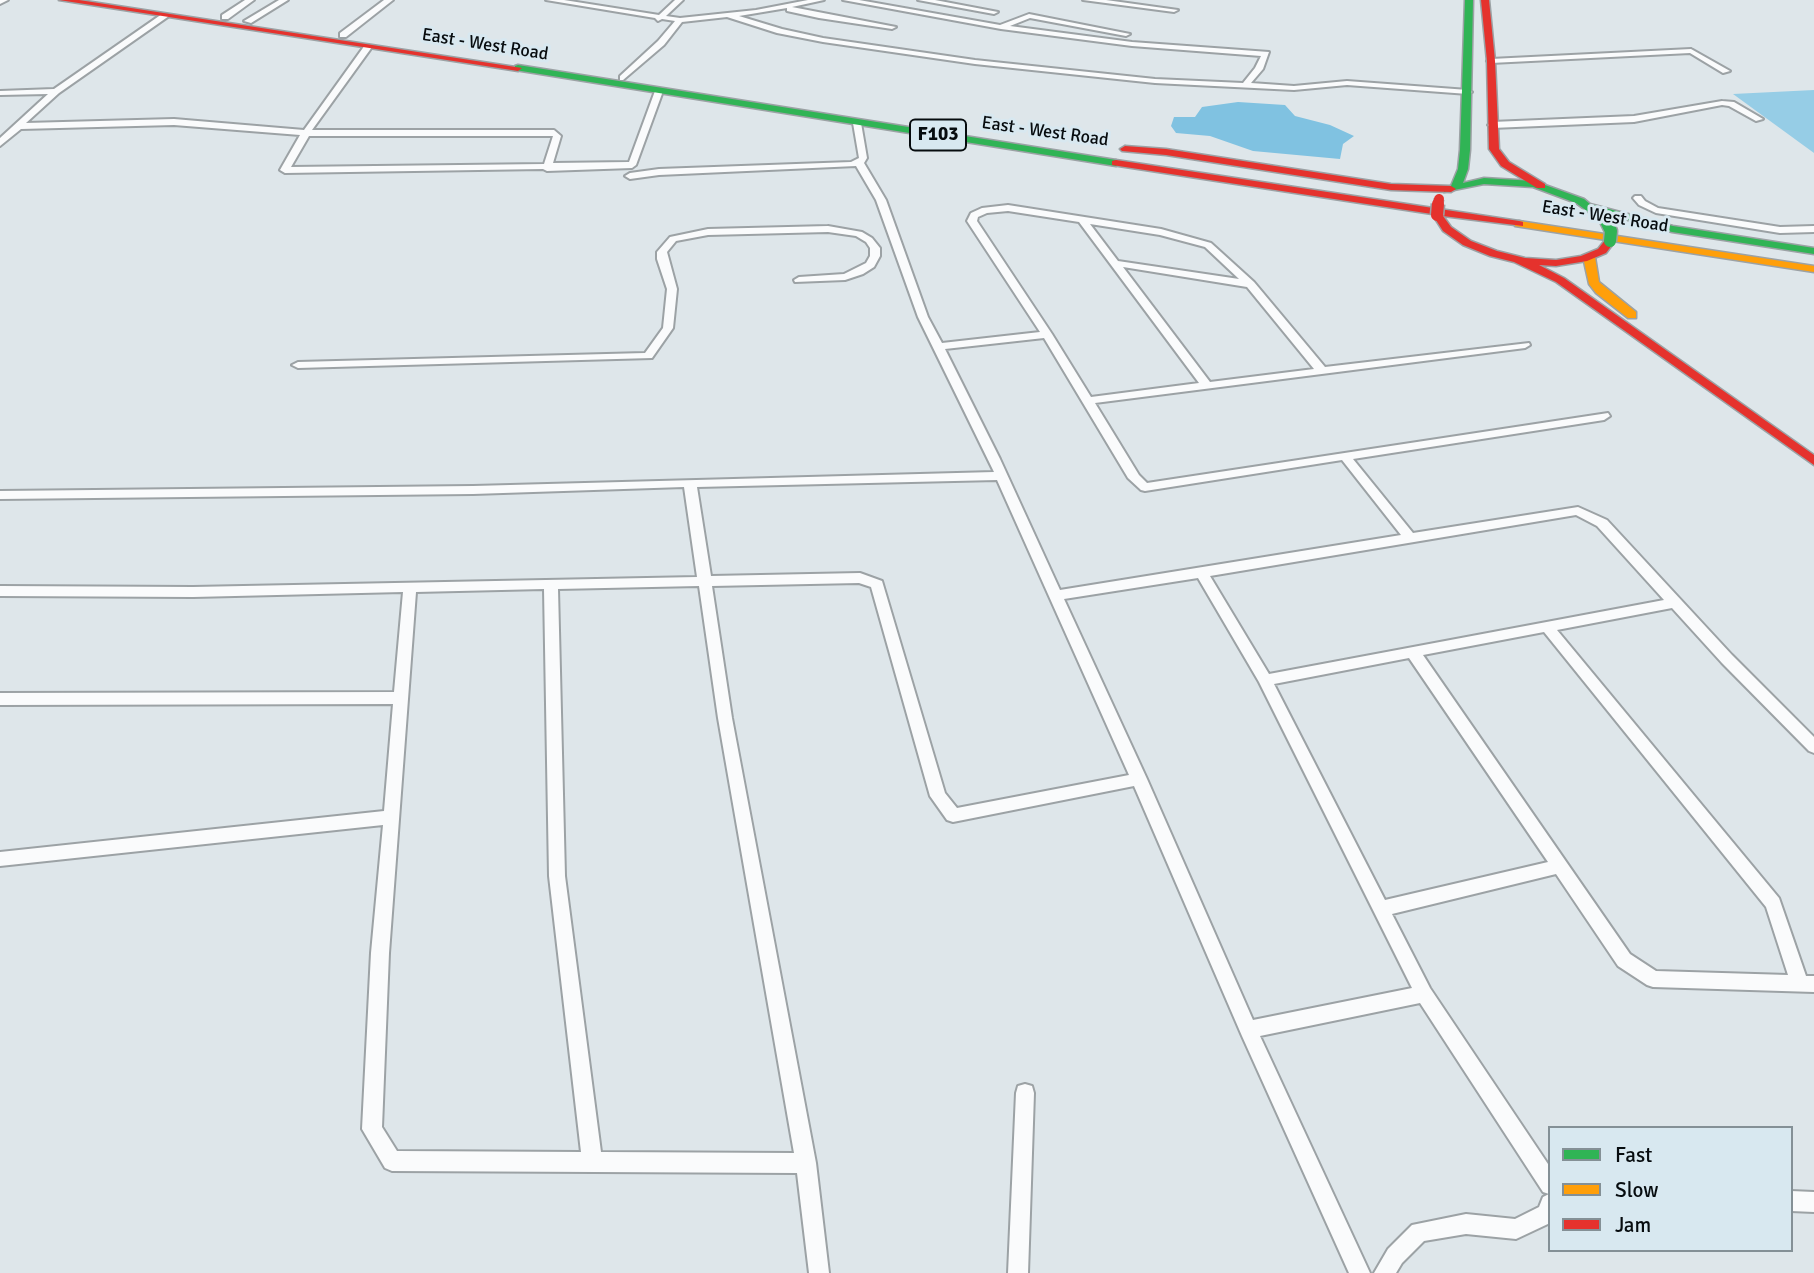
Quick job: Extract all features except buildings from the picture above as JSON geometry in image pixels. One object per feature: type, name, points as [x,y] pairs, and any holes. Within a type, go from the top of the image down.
[{"type":"main road","name":"East - West Road","points":[[63,0],[735,101],[857,122],[1814,260]]},
{"type":"main road","name":"East - West Road","points":[[109,0],[622,78],[1814,269]]},
{"type":"main road","points":[[1447,229],[1446,197],[1463,169],[1468,92],[1469,0]]},
{"type":"main road","points":[[1485,0],[1491,61],[1494,149],[1499,158],[1541,186]]},
{"type":"main road","points":[[1075,152],[1145,150],[1446,197],[1491,180],[1541,186],[1568,195],[1591,207],[1672,229],[1814,251]]},
{"type":"main road","points":[[1075,152],[1171,178],[1392,212],[1447,229],[1473,246],[1517,259],[1560,280],[1814,461]]},
{"type":"main road","points":[[1591,207],[1606,221],[1611,232],[1600,250],[1593,282],[1600,291],[1814,447]]},
{"type":"main road","points":[[1517,259],[1556,262],[1600,250],[1641,251],[1814,277]]},
{"type":"street","points":[[225,17],[250,0]]},
{"type":"street","points":[[248,20],[284,0]]},
{"type":"street","points":[[343,35],[389,0]]},
{"type":"street","points":[[550,0],[658,19],[680,20],[785,8],[820,0]]},
{"type":"street","points":[[658,19],[679,0]]},
{"type":"street","points":[[847,0],[1002,27],[1132,44],[1266,54],[1259,69],[1246,84]]},
{"type":"street","points":[[922,0],[994,12]]},
{"type":"street","points":[[1087,0],[1174,10]]},
{"type":"street","points":[[785,8],[892,27]]},
{"type":"street","points":[[728,15],[780,31],[823,40],[964,61],[1155,80],[1294,88],[1347,83],[1468,92]]},
{"type":"street","points":[[0,143],[57,91],[165,16]]},
{"type":"street","points":[[1002,27],[1025,17],[1034,17],[1164,41],[1175,46]]},
{"type":"street","points":[[622,78],[661,43],[680,20]]},
{"type":"street","points":[[368,47],[306,133],[285,170],[632,165],[659,91]]},
{"type":"street","points":[[1491,61],[1695,52],[1726,71]]},
{"type":"street","points":[[0,93],[57,91]]},
{"type":"street","points":[[0,104],[13,93]]},
{"type":"street","points":[[1492,125],[1634,119],[1722,103],[1731,104],[1759,119]]},
{"type":"street","points":[[0,133],[15,129],[174,122],[306,133],[554,133],[557,136],[547,168]]},
{"type":"street","points":[[630,176],[659,172],[859,163],[863,158],[857,122]]},
{"type":"street","points":[[859,163],[881,200],[923,317],[1002,476],[1139,779],[1248,1030],[1360,1273]]},
{"type":"street","points":[[1638,198],[1642,204],[1656,209],[1780,230],[1814,229]]},
{"type":"street","points":[[1322,371],[1250,284],[1200,242],[1161,232],[1008,208],[985,210],[974,215],[972,221],[1046,334],[1134,478],[1145,488],[1604,416]]},
{"type":"street","points":[[1084,222],[1207,386]]},
{"type":"street","points":[[298,365],[648,356],[668,328],[672,289],[662,252],[673,239],[708,232],[828,229],[859,234],[875,248],[875,256],[870,265],[859,272],[845,277],[800,280]]},
{"type":"street","points":[[1114,263],[1250,284]]},
{"type":"street","points":[[938,347],[1046,334]]},
{"type":"street","points":[[1087,401],[1525,345]]},
{"type":"street","points":[[1345,456],[1409,537]]},
{"type":"street","points":[[0,495],[473,490],[1002,476]]},
{"type":"street","points":[[690,483],[725,718],[806,1163],[819,1273]]},
{"type":"street","points":[[1056,596],[1578,511],[1602,523],[1727,659],[1814,747]]},
{"type":"street","points":[[1201,572],[1265,680],[1424,994],[1548,1182]]},
{"type":"street","points":[[0,592],[410,588],[860,578],[877,584],[938,796],[953,816],[1139,779]]},
{"type":"street","points":[[551,585],[557,876],[592,1162]]},
{"type":"street","points":[[410,588],[380,953],[372,1129],[392,1161],[806,1163]]},
{"type":"street","points":[[1265,680],[1677,602]]},
{"type":"street","points":[[1413,652],[1624,960],[1653,979],[1807,984],[1773,903],[1547,627]]},
{"type":"street","points":[[0,699],[401,698]]},
{"type":"street","points":[[0,859],[391,817]]},
{"type":"street","points":[[1381,909],[1560,866]]},
{"type":"street","points":[[1248,1030],[1424,994]]},
{"type":"street","points":[[1018,1273],[1025,1093]]},
{"type":"street","points":[[1793,1201],[1814,1202]]},
{"type":"street","points":[[1384,1273],[1395,1256],[1419,1232],[1466,1224],[1516,1229],[1548,1213]]},
{"type":"shaded area","points":[[1814,90],[1814,153],[1733,94]]},
{"type":"shaded area","points":[[1238,102],[1285,105],[1295,116],[1330,125],[1354,136],[1343,144],[1340,159],[1253,151],[1210,136],[1176,133],[1171,126],[1174,117],[1195,117],[1202,107]]},
{"type":"traffic: fast","points":[[1456,187],[1463,169],[1465,150],[1469,0]]},
{"type":"traffic: fast","points":[[518,68],[1116,163]]},
{"type":"traffic: fast","points":[[1448,190],[1484,181],[1534,184],[1580,201],[1605,221]]},
{"type":"traffic: fast","points":[[1591,207],[1672,229],[1814,251]]},
{"type":"traffic: fast","points":[[1606,221],[1611,231],[1610,241]]},
{"type":"traffic: slow","points":[[1519,224],[1814,269]]},
{"type":"traffic: slow","points":[[1589,257],[1593,282],[1600,291],[1632,315]]},
{"type":"traffic: jam","points":[[63,0],[518,68]]},
{"type":"traffic: jam","points":[[1485,0],[1491,61],[1494,149],[1505,164],[1541,186]]},
{"type":"traffic: jam","points":[[1125,149],[1166,152],[1391,187],[1451,189]]},
{"type":"traffic: jam","points":[[1116,163],[1519,224]]},
{"type":"traffic: jam","points":[[1437,215],[1439,199]]},
{"type":"traffic: jam","points":[[1437,215],[1447,229],[1467,243],[1494,254],[1525,261],[1556,263],[1583,259],[1602,251],[1610,241]]},
{"type":"traffic: jam","points":[[1517,259],[1560,280],[1814,461]]}]
